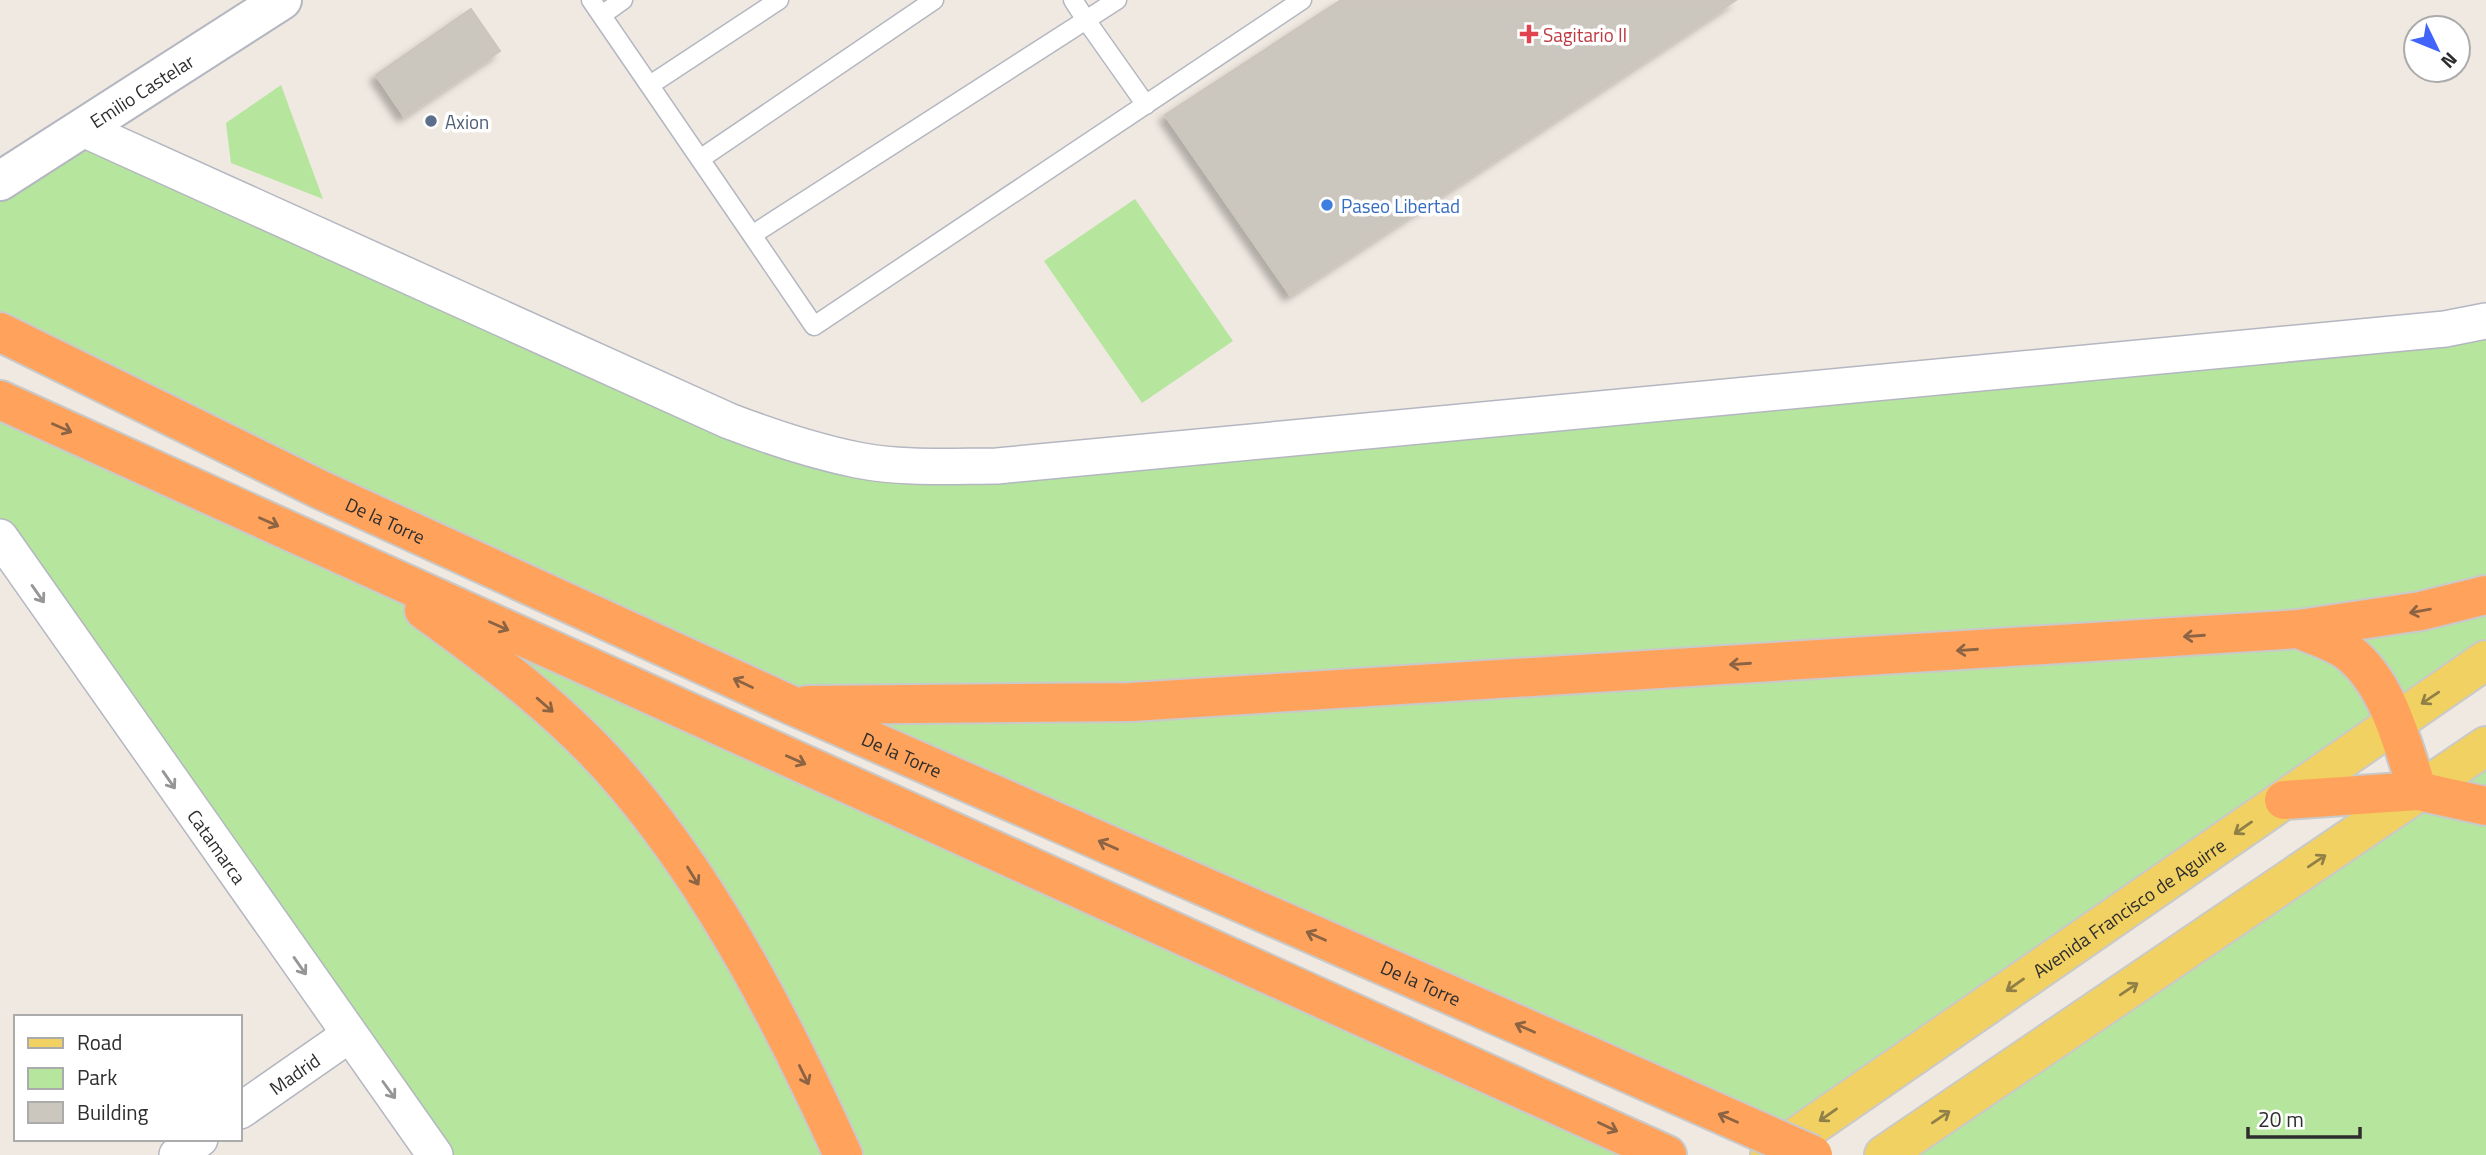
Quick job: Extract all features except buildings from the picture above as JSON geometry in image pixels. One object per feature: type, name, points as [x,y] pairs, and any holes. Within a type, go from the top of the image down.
[{"type":"highway","name":"De la Torre","points":[[0,332],[321,490],[791,705],[1813,1155]]},
{"type":"highway","points":[[0,400],[1549,1099],[1667,1155]]},
{"type":"highway","points":[[354,560],[491,658],[557,715],[625,783],[681,858],[762,989],[843,1155]]},
{"type":"highway","points":[[791,705],[1131,702],[2299,629],[2421,611],[2486,595]]},
{"type":"highway","points":[[2299,629],[2347,651],[2368,672],[2394,722],[2418,791]]},
{"type":"highway","points":[[2284,800],[2418,791],[2486,806]]},
{"type":"main road","name":"Avenida Francisco de Aguirre","points":[[1770,1155],[2486,660]]},
{"type":"main road","points":[[1884,1155],[2486,746]]},
{"type":"street","name":"Emilio Castelar","points":[[0,181],[282,0]]},
{"type":"street","points":[[83,129],[729,421],[794,445],[859,460],[918,467],[1011,465],[2431,330],[2486,321]]},
{"type":"street","name":"Catamarca","points":[[0,537],[435,1155]]},
{"type":"street","name":"Madrid","points":[[242,1110],[349,1035]]},
{"type":"street","points":[[177,1155],[197,1141]]},
{"type":"lane","points":[[623,0],[596,7],[814,326],[1302,0]]},
{"type":"lane","points":[[650,85],[779,0]]},
{"type":"lane","points":[[701,159],[934,0]]},
{"type":"lane","points":[[1073,0],[1146,105]]},
{"type":"lane","points":[[752,235],[1116,0]]},
{"type":"green space","points":[[281,85],[323,199],[231,163],[226,123]]},
{"type":"green space","points":[[83,129],[859,460],[2486,321],[2486,660],[1791,1145],[0,332],[0,181]]},
{"type":"green space","points":[[1135,199],[1233,341],[1142,403],[1044,261]]},
{"type":"green space","points":[[0,400],[1667,1155],[435,1155],[0,537]]},
{"type":"green space","points":[[2486,746],[2486,1155],[1907,1155]]},
{"type":"place","name":"Sagitario II","points":[[1529,34]]},
{"type":"place","name":"Axion","points":[[431,121]]},
{"type":"place","name":"Paseo Libertad","points":[[1327,205]]}]
